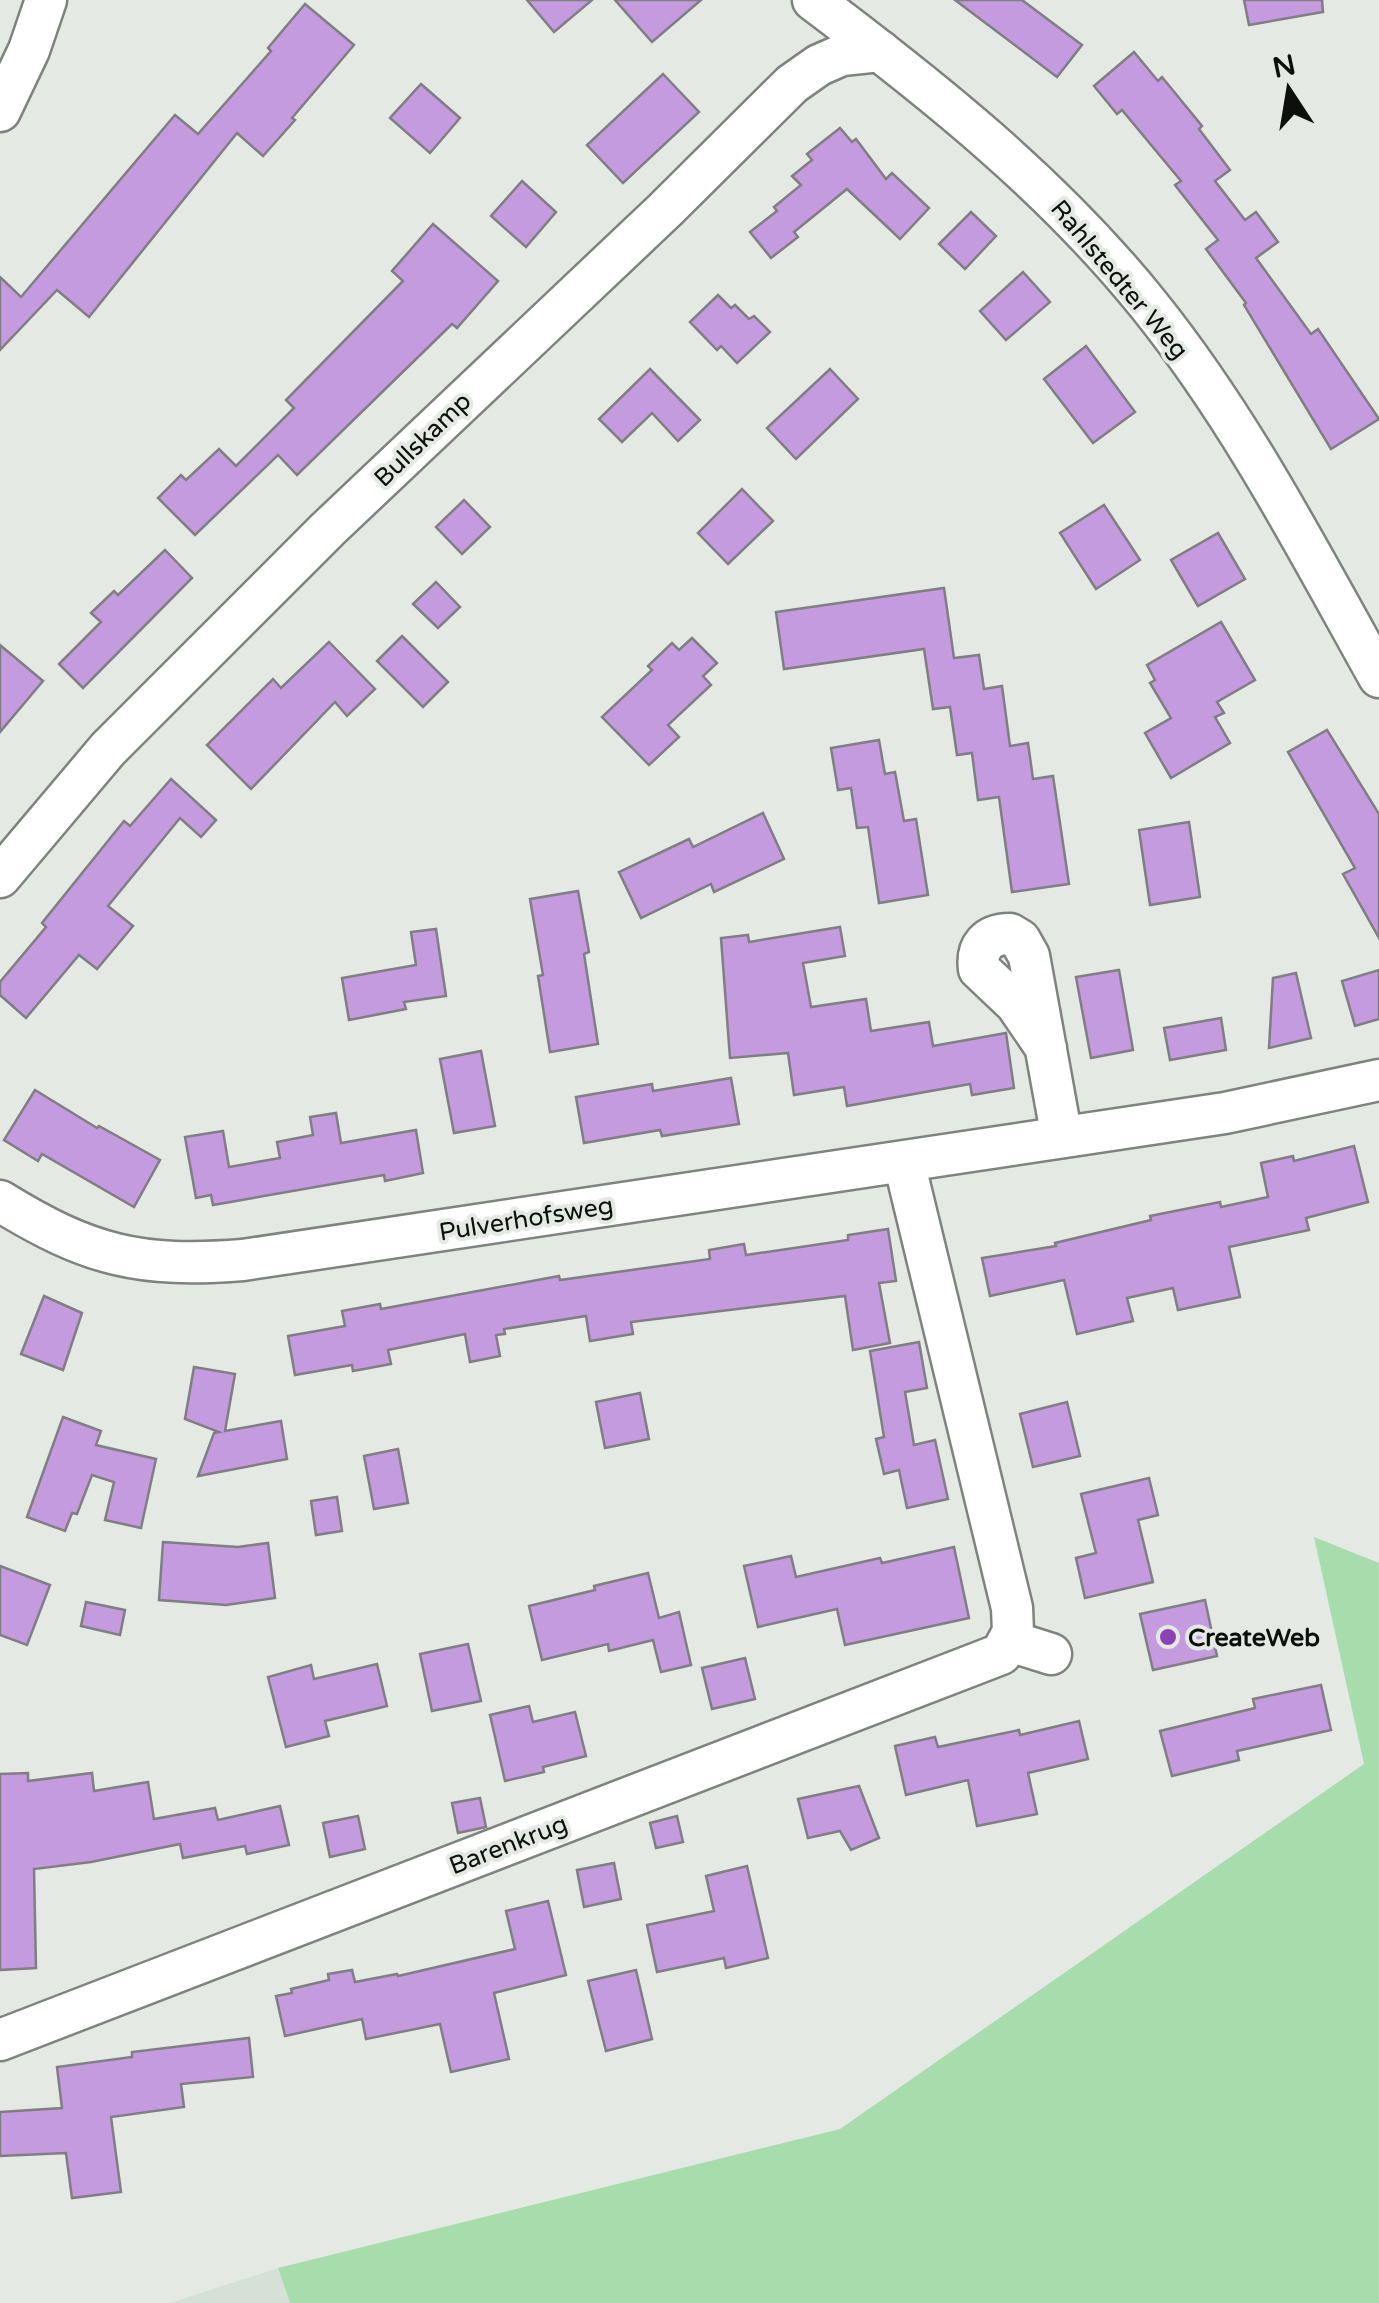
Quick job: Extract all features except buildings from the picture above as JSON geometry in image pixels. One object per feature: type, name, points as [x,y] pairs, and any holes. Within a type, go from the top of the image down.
[{"type":"street","points":[[0,112],[29,50],[46,0]]},
{"type":"street","name":"Rahlstedter Weg","points":[[813,0],[1002,151],[1066,213],[1148,304],[1202,378],[1280,498],[1379,677]]},
{"type":"street","name":"Bullskamp","points":[[0,877],[108,748],[342,516],[792,84],[842,55],[880,51]]},
{"type":"street","points":[[1046,1048],[1062,1137]]},
{"type":"street","name":"Pulverhofsweg","points":[[0,1201],[46,1230],[90,1248],[155,1263],[244,1260],[1225,1114],[1379,1080]]},
{"type":"street","points":[[904,1162],[1008,1589],[1014,1620],[1010,1640],[1051,1654]]},
{"type":"street","name":"Barenkrug","points":[[0,2040],[993,1658],[1010,1640]]},
{"type":"shaded area","points":[[278,2268],[290,2303],[170,2303]]},
{"type":"green space","points":[[1314,1537],[1379,1563],[1379,2303],[290,2303],[278,2268],[840,2129],[1364,1764]]},
{"type":"place","name":"CreateWeb","points":[[1168,1637]]}]
